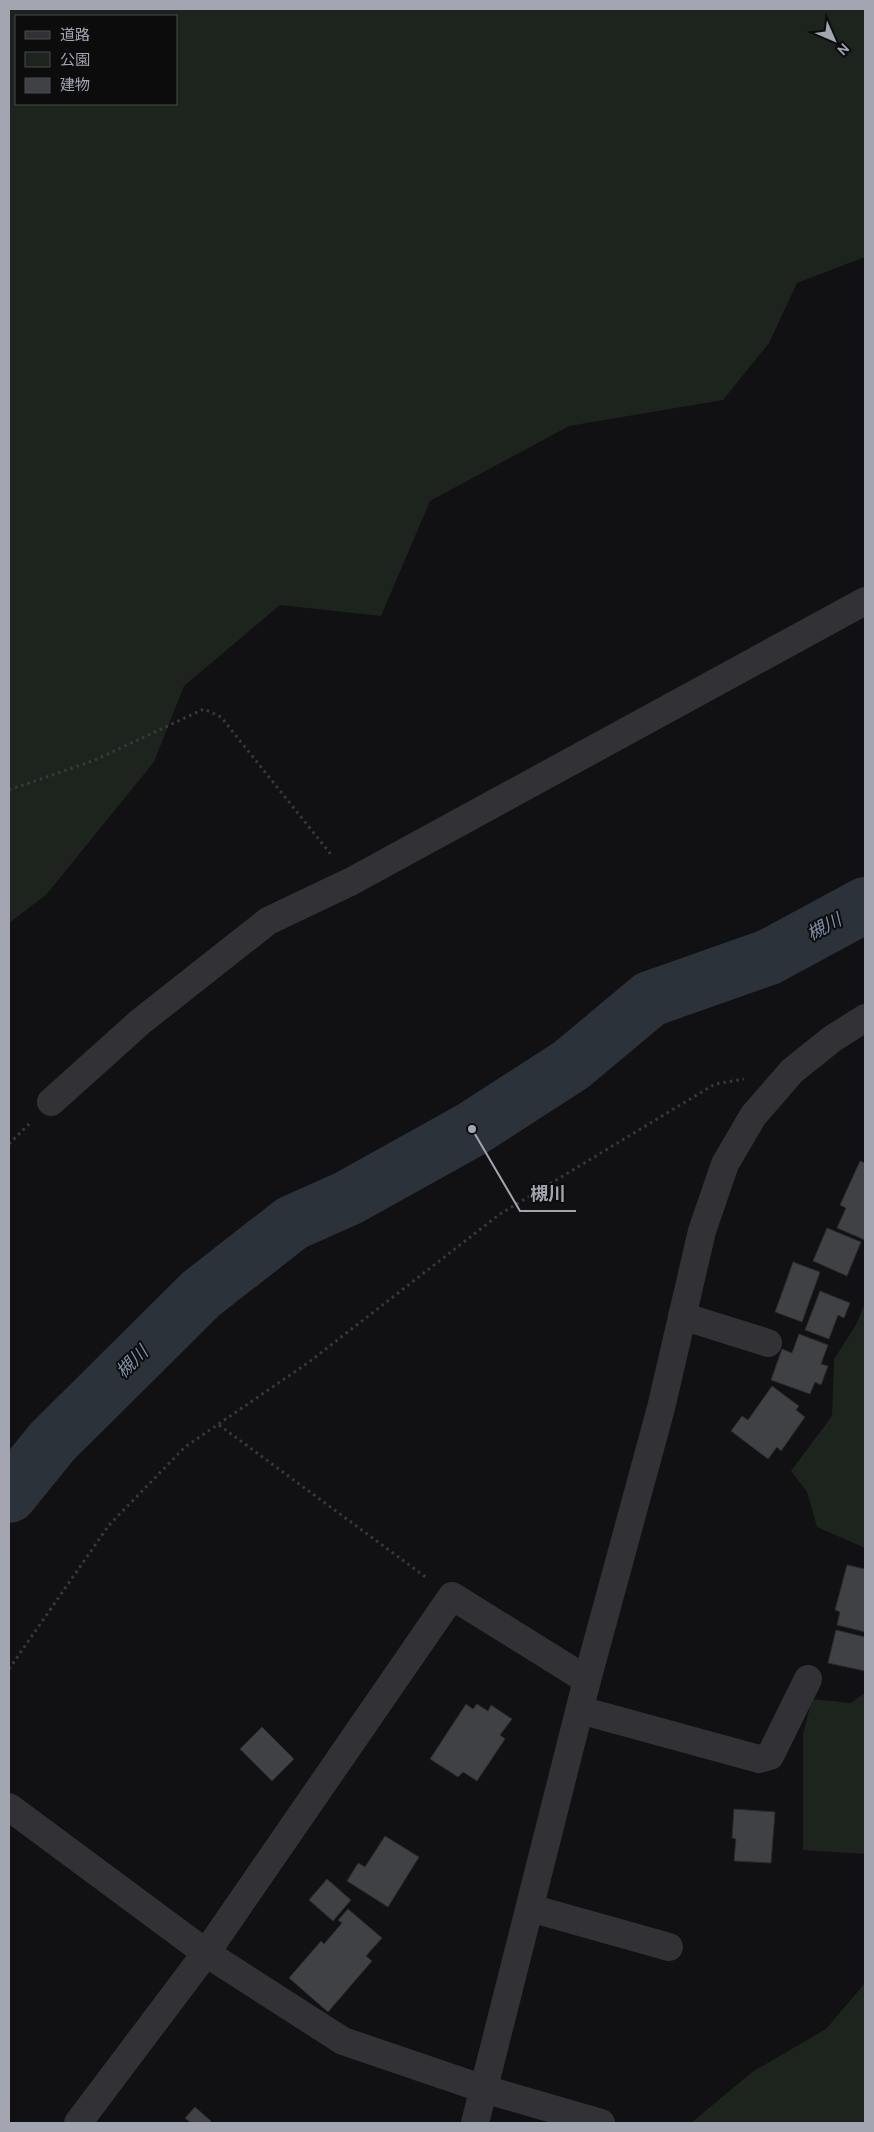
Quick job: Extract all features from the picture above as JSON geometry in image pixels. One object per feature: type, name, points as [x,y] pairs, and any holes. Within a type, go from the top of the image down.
[{"type":"street","points":[[51,1102],[140,1022],[268,921],[352,881],[865,601]]},
{"type":"street","points":[[474,2123],[587,1680],[660,1408],[702,1231],[725,1164],[753,1116],[792,1071],[832,1039],[865,1018]]},
{"type":"street","points":[[682,1316],[768,1344]]},
{"type":"street","points":[[78,2123],[206,1953],[452,1596],[587,1680]]},
{"type":"street","points":[[580,1710],[759,1759],[770,1756],[808,1679]]},
{"type":"street","points":[[9,1806],[206,1953],[343,2041],[484,2089],[601,2123]]},
{"type":"street","points":[[530,1908],[669,1947]]},
{"type":"path","points":[[9,790],[95,760],[204,709],[221,717],[352,881]]},
{"type":"path","points":[[9,1669],[109,1524],[185,1447],[309,1362],[500,1214],[715,1084],[792,1071]]},
{"type":"path","points":[[219,1425],[452,1596]]},
{"type":"green space","points":[[9,9],[865,9],[865,257],[797,283],[769,343],[723,400],[569,426],[430,501],[381,616],[280,605],[184,686],[154,762],[46,895],[9,923]]},
{"type":"green space","points":[[865,1303],[865,1548],[817,1527],[807,1492],[791,1471],[832,1416],[834,1359],[856,1325]]},
{"type":"green space","points":[[865,1693],[865,1854],[803,1850],[803,1734],[812,1699],[851,1703]]},
{"type":"green space","points":[[865,1983],[865,2123],[691,2123],[752,2072],[826,2029]]},
{"type":"building","points":[[860,1161],[865,1163],[865,1240],[837,1228],[846,1208],[840,1205]]},
{"type":"building","points":[[827,1228],[861,1242],[847,1276],[813,1261]]},
{"type":"building","points":[[793,1262],[820,1272],[802,1322],[775,1312]]},
{"type":"building","points":[[820,1291],[850,1303],[844,1318],[838,1315],[829,1339],[805,1330]]},
{"type":"building","points":[[799,1334],[828,1345],[821,1364],[828,1366],[821,1385],[815,1382],[810,1394],[771,1380],[782,1349],[792,1353]]},
{"type":"building","points":[[772,1386],[799,1406],[796,1410],[805,1417],[781,1451],[777,1447],[768,1459],[731,1431],[742,1416],[748,1420]]},
{"type":"building","points":[[847,1565],[865,1569],[865,1632],[837,1625],[840,1612],[835,1610]]},
{"type":"building","points":[[836,1630],[865,1637],[865,1671],[828,1663]]},
{"type":"building","points":[[466,1704],[473,1709],[477,1704],[488,1711],[491,1705],[512,1719],[500,1735],[505,1739],[477,1781],[463,1772],[458,1777],[430,1759]]},
{"type":"building","points":[[262,1727],[294,1759],[272,1781],[240,1749]]},
{"type":"building","points":[[734,1809],[775,1812],[771,1863],[734,1861],[736,1839],[732,1838]]},
{"type":"building","points":[[385,1836],[419,1857],[388,1907],[347,1881],[358,1863],[365,1867]]},
{"type":"building","points":[[327,1879],[351,1900],[333,1921],[309,1900]]},
{"type":"building","points":[[348,1909],[382,1938],[366,1956],[372,1961],[328,2012],[289,1978],[321,1941],[324,1944],[342,1923],[338,1920]]},
{"type":"building","points":[[195,2107],[211,2121],[209,2123],[191,2123],[185,2118]]},
{"type":"waterway","name":"槻川","points":[[9,1495],[52,1442],[201,1294],[292,1223],[348,1198],[472,1129],[571,1065],[650,999],[769,957],[865,905]]},
{"type":"place","name":"槻川","points":[[472,1129]]}]
